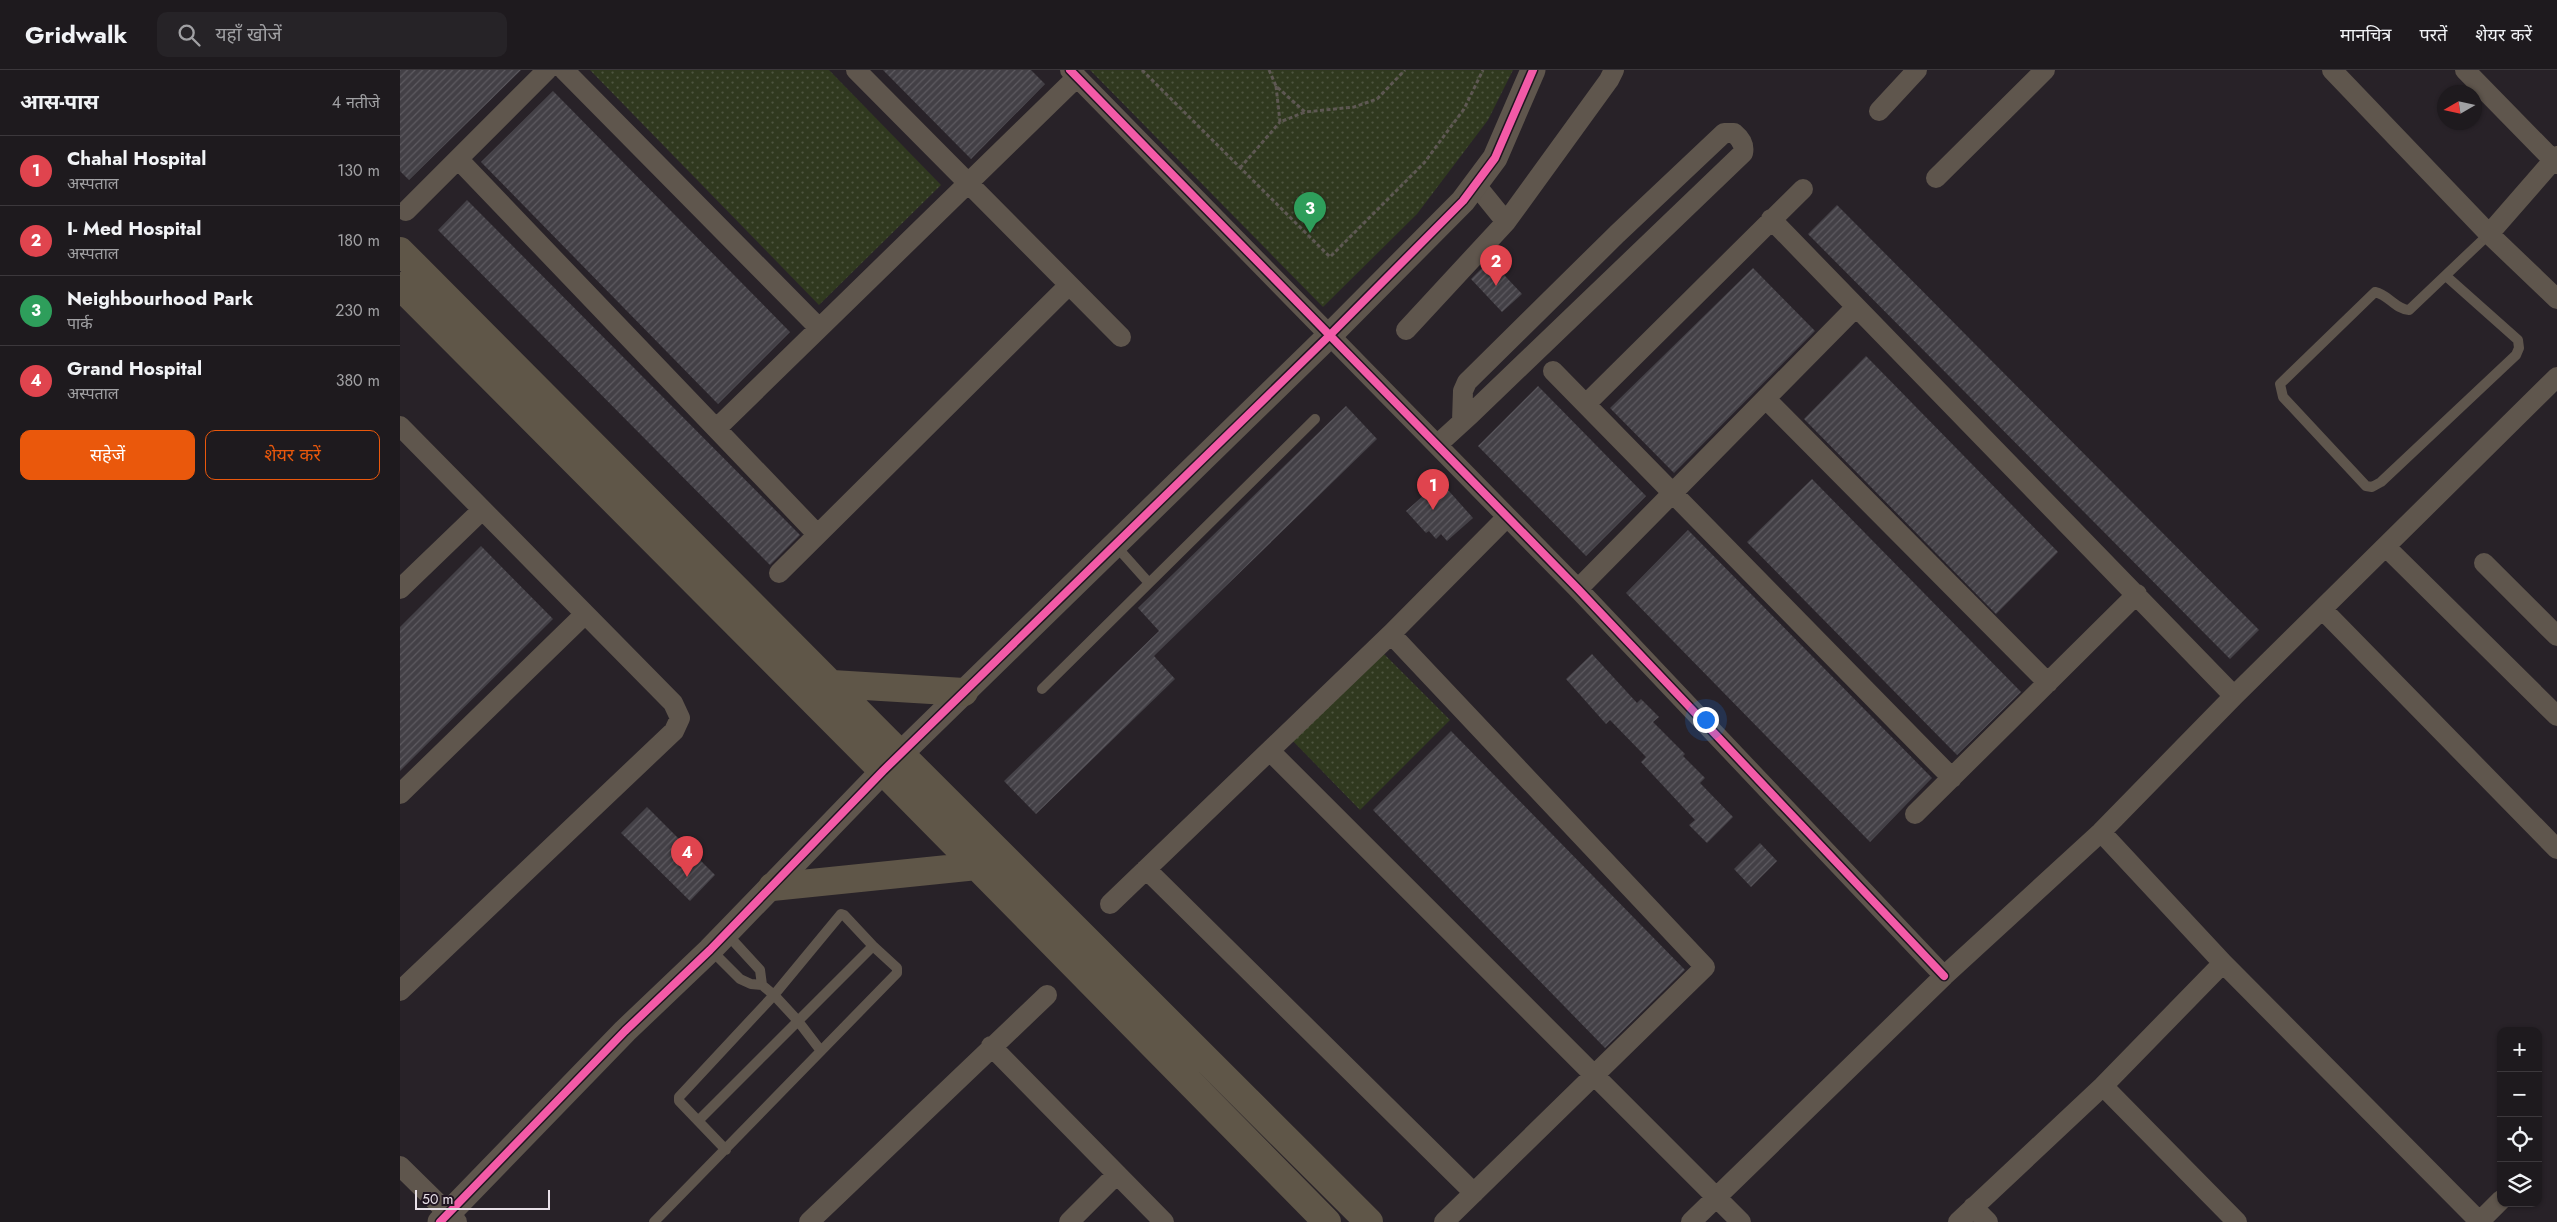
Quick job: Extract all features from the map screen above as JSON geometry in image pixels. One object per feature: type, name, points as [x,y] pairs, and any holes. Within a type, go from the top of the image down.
[{"type":"main road","points":[[400,251],[832,684],[892,762],[977,866],[1326,1222]]},
{"type":"main road","points":[[400,286],[892,762],[1074,930],[1369,1222]]},
{"type":"main road","points":[[832,684],[964,692]]},
{"type":"main road","points":[[772,887],[977,866]]},
{"type":"street","points":[[406,211],[548,70]]},
{"type":"street","points":[[564,70],[819,328]]},
{"type":"street","points":[[856,70],[1121,337]]},
{"type":"street","points":[[400,1166],[448,1219],[625,1031],[718,942],[892,762],[1330,335],[1476,185],[1494,158],[1533,70]]},
{"type":"street","points":[[1406,330],[1506,222],[1609,80],[1614,70]]},
{"type":"street","points":[[1879,111],[1917,70]]},
{"type":"street","points":[[1936,178],[2045,70]]},
{"type":"street","points":[[2332,70],[2489,234],[2557,299]]},
{"type":"street","points":[[2465,70],[2556,160],[2489,234]]},
{"type":"street","points":[[717,428],[969,183],[1074,74],[1578,589],[1944,976]]},
{"type":"street","points":[[1437,445],[1462,422],[1742,153],[1743,144],[1740,137],[1734,132],[1724,133],[1617,234],[1467,382],[1463,391],[1462,422]]},
{"type":"street","points":[[459,160],[818,534]]},
{"type":"street","points":[[1476,185],[1506,222]]},
{"type":"street","points":[[1586,404],[1803,189]]},
{"type":"street","points":[[1771,219],[2234,696]]},
{"type":"street","points":[[779,573],[1069,285]]},
{"type":"street","points":[[1578,589],[1856,307]]},
{"type":"street","points":[[1553,371],[1674,492],[1952,778]]},
{"type":"street","points":[[1691,1222],[1944,976],[2101,832],[2234,696],[2557,378]]},
{"type":"street","points":[[1766,399],[2048,683]]},
{"type":"street","points":[[400,426],[673,703],[680,718],[674,731],[400,991]]},
{"type":"street","points":[[400,589],[482,510]]},
{"type":"street","points":[[1110,904],[1391,634],[1508,517]]},
{"type":"street","points":[[2386,547],[2557,716]]},
{"type":"street","points":[[2484,563],[2557,636]]},
{"type":"street","points":[[1915,814],[2137,594]]},
{"type":"street","points":[[2323,610],[2557,849]]},
{"type":"street","points":[[400,794],[585,614]]},
{"type":"street","points":[[1391,634],[1705,967],[1444,1222]]},
{"type":"street","points":[[1270,750],[1741,1222]]},
{"type":"street","points":[[2101,832],[2223,963],[2479,1222],[2497,1204]]},
{"type":"street","points":[[1146,869],[1474,1193]]},
{"type":"street","points":[[1958,1222],[2103,1086],[2223,963]]},
{"type":"street","points":[[809,1222],[991,1046],[1047,995]]},
{"type":"street","points":[[991,1046],[1164,1222]]},
{"type":"street","points":[[2103,1086],[2237,1222]]},
{"type":"street","points":[[1069,1222],[1117,1174]]},
{"type":"street","points":[[1973,1207],[1988,1222]]},
{"type":"lane","points":[[2446,276],[2518,340],[2519,348],[2516,355],[2381,482],[2372,487],[2366,486],[2283,397],[2280,384],[2375,292],[2383,294],[2402,309],[2409,310],[2489,234]]},
{"type":"lane","points":[[1042,689],[1314,419]]},
{"type":"lane","points":[[1115,544],[1149,583]]},
{"type":"lane","points":[[654,1222],[726,1150],[897,973],[897,968],[844,915],[841,914],[774,995],[679,1097],[679,1101],[700,1120],[726,1150]]},
{"type":"lane","points":[[718,942],[760,970],[762,985]]},
{"type":"lane","points":[[718,942],[740,979],[751,984],[762,985],[774,995],[798,1021],[821,1051]]},
{"type":"lane","points":[[700,1120],[873,946]]},
{"type":"path","points":[[1142,70],[1330,257],[1424,163],[1464,109],[1481,70]]},
{"type":"path","points":[[1269,70],[1276,86],[1280,122]]},
{"type":"path","points":[[1240,168],[1280,122],[1305,112],[1354,107],[1377,98],[1405,70]]},
{"type":"path","points":[[1276,86],[1305,112]]},
{"type":"green space","points":[[590,70],[829,70],[941,185],[819,305]]},
{"type":"green space","points":[[1090,70],[1513,70],[1488,120],[1417,214],[1323,307]]},
{"type":"green space","points":[[1377,647],[1450,720],[1360,810],[1288,736]]},
{"type":"building","points":[[400,70],[521,70],[409,180],[400,171]]},
{"type":"building","points":[[883,70],[1031,70],[1045,84],[971,159]]},
{"type":"building","points":[[553,91],[790,332],[718,404],[481,162]]},
{"type":"building","points":[[467,200],[800,535],[770,565],[438,230]]},
{"type":"building","points":[[1837,205],[2259,630],[2230,659],[1808,234]]},
{"type":"building","points":[[1490,260],[1522,294],[1502,312],[1471,279]]},
{"type":"building","points":[[1753,268],[1815,331],[1674,473],[1610,408]]},
{"type":"building","points":[[1866,356],[2058,552],[1996,614],[1804,419]]},
{"type":"building","points":[[1538,386],[1646,496],[1586,556],[1478,446]]},
{"type":"building","points":[[1346,406],[1377,439],[1154,656],[1175,679],[1036,814],[1004,781],[1159,631],[1138,608]]},
{"type":"building","points":[[1812,479],[2021,692],[1957,755],[1747,542]]},
{"type":"building","points":[[1440,481],[1473,518],[1447,541],[1441,534],[1436,539],[1429,531],[1426,533],[1406,511]]},
{"type":"building","points":[[1688,530],[1932,778],[1870,842],[1626,593]]},
{"type":"building","points":[[481,546],[553,619],[400,771],[400,627]]},
{"type":"building","points":[[1592,654],[1637,703],[1641,699],[1659,717],[1653,722],[1685,754],[1683,756],[1705,778],[1700,783],[1733,817],[1707,843],[1689,825],[1695,820],[1641,762],[1646,757],[1610,720],[1606,724],[1566,679]]},
{"type":"building","points":[[1451,731],[1685,970],[1605,1048],[1373,810]]},
{"type":"building","points":[[647,807],[715,875],[690,901],[621,833]]},
{"type":"building","points":[[1760,843],[1777,861],[1751,887],[1734,869]]},
{"type":"cycle path","points":[[1070,70],[1578,589],[1944,976]]},
{"type":"cycle path","points":[[440,1222],[625,1031],[710,950],[883,771],[1330,335],[1463,201],[1495,158],[1533,70]]},
{"type":"place","name":"Neighbourhood Park","points":[[1310,233]]},
{"type":"place","name":"I- Med Hospital","points":[[1496,286]]},
{"type":"place","name":"Chahal Hospital","points":[[1433,510]]},
{"type":"place","name":"Grand Hospital","points":[[687,877]]}]
